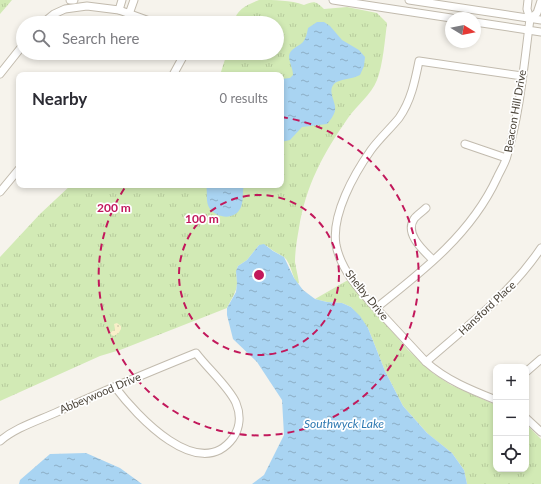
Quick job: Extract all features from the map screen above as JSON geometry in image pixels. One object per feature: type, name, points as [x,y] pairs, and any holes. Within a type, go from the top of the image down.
[{"type":"street","points":[[70,0],[119,10],[135,16]]},
{"type":"street","points":[[119,10],[122,0]]},
{"type":"street","points":[[129,14],[134,0]]},
{"type":"street","points":[[332,0],[358,2],[445,17]]},
{"type":"street","points":[[409,0],[541,20]]},
{"type":"street","points":[[528,0],[527,10],[530,19]]},
{"type":"street","points":[[530,19],[537,13],[541,1]]},
{"type":"street","points":[[52,16],[75,2]]},
{"type":"street","name":"Beacon Hill Drive","points":[[376,308],[401,289],[454,241],[473,219],[489,194],[506,158],[514,127],[530,19]]},
{"type":"street","points":[[481,23],[541,32]]},
{"type":"street","points":[[0,74],[16,54]]},
{"type":"street","points":[[175,72],[181,60]]},
{"type":"street","name":"Shelby Drive","points":[[493,399],[441,374],[426,362],[376,308],[351,279],[342,263],[336,245],[337,222],[344,199],[357,170],[372,149],[392,127],[405,107],[413,87],[419,61],[522,76]]},
{"type":"street","points":[[465,144],[506,158]]},
{"type":"street","points":[[0,192],[16,173]]},
{"type":"street","points":[[426,208],[413,220],[411,230],[414,238],[433,260]]},
{"type":"street","name":"Hansford Place","points":[[426,362],[508,289],[531,263],[541,248]]},
{"type":"street","name":"Abbeywood Drive","points":[[0,441],[13,432],[115,387],[196,353],[232,395],[237,404],[239,423],[237,432],[232,440],[216,454],[190,453],[176,447],[131,408],[115,387]]},
{"type":"street","points":[[529,369],[541,359]]},
{"type":"street","points":[[529,421],[541,432]]},
{"type":"green space","points":[[0,0],[12,0],[0,14]]},
{"type":"green space","points":[[259,0],[288,1],[304,5],[315,2],[324,9],[347,7],[377,13],[387,23],[382,60],[377,80],[368,95],[348,118],[323,157],[306,198],[302,212],[295,254],[299,283],[297,284],[284,257],[267,246],[259,245],[247,260],[238,266],[236,272],[236,289],[227,308],[120,350],[100,356],[0,401],[0,257],[40,214],[68,188],[284,188],[284,72],[221,72],[225,60],[284,60],[284,16],[236,16],[246,6]]},
{"type":"green space","points":[[348,280],[408,350],[434,374],[451,385],[493,404],[493,472],[529,472],[529,427],[541,439],[541,484],[467,484],[464,470],[452,453],[428,434],[403,406],[385,371],[368,328],[351,307],[342,303],[327,302],[315,299]]},
{"type":"sand","points":[[117,323],[121,326],[121,329],[118,334],[113,336],[110,333],[115,329],[114,324]]},
{"type":"water","points":[[317,22],[324,22],[330,26],[342,40],[359,50],[365,57],[364,66],[360,75],[337,82],[332,86],[331,89],[335,104],[335,111],[327,124],[302,127],[290,140],[284,141],[284,79],[290,78],[293,75],[289,56],[292,50],[302,43],[308,28]]},
{"type":"water","points":[[206,188],[243,188],[241,207],[239,211],[231,216],[227,217],[218,215],[210,209]]},
{"type":"water","name":"Southwyck Lake","points":[[264,244],[284,257],[294,278],[303,290],[315,299],[327,302],[342,303],[351,307],[360,316],[368,328],[385,371],[403,406],[427,433],[452,453],[464,470],[467,484],[252,484],[264,475],[284,435],[282,400],[257,362],[233,339],[227,315],[227,308],[236,292],[236,271],[238,266],[247,260],[259,245]]},
{"type":"water","points":[[86,453],[120,468],[142,484],[19,484],[20,480],[50,454]]}]
